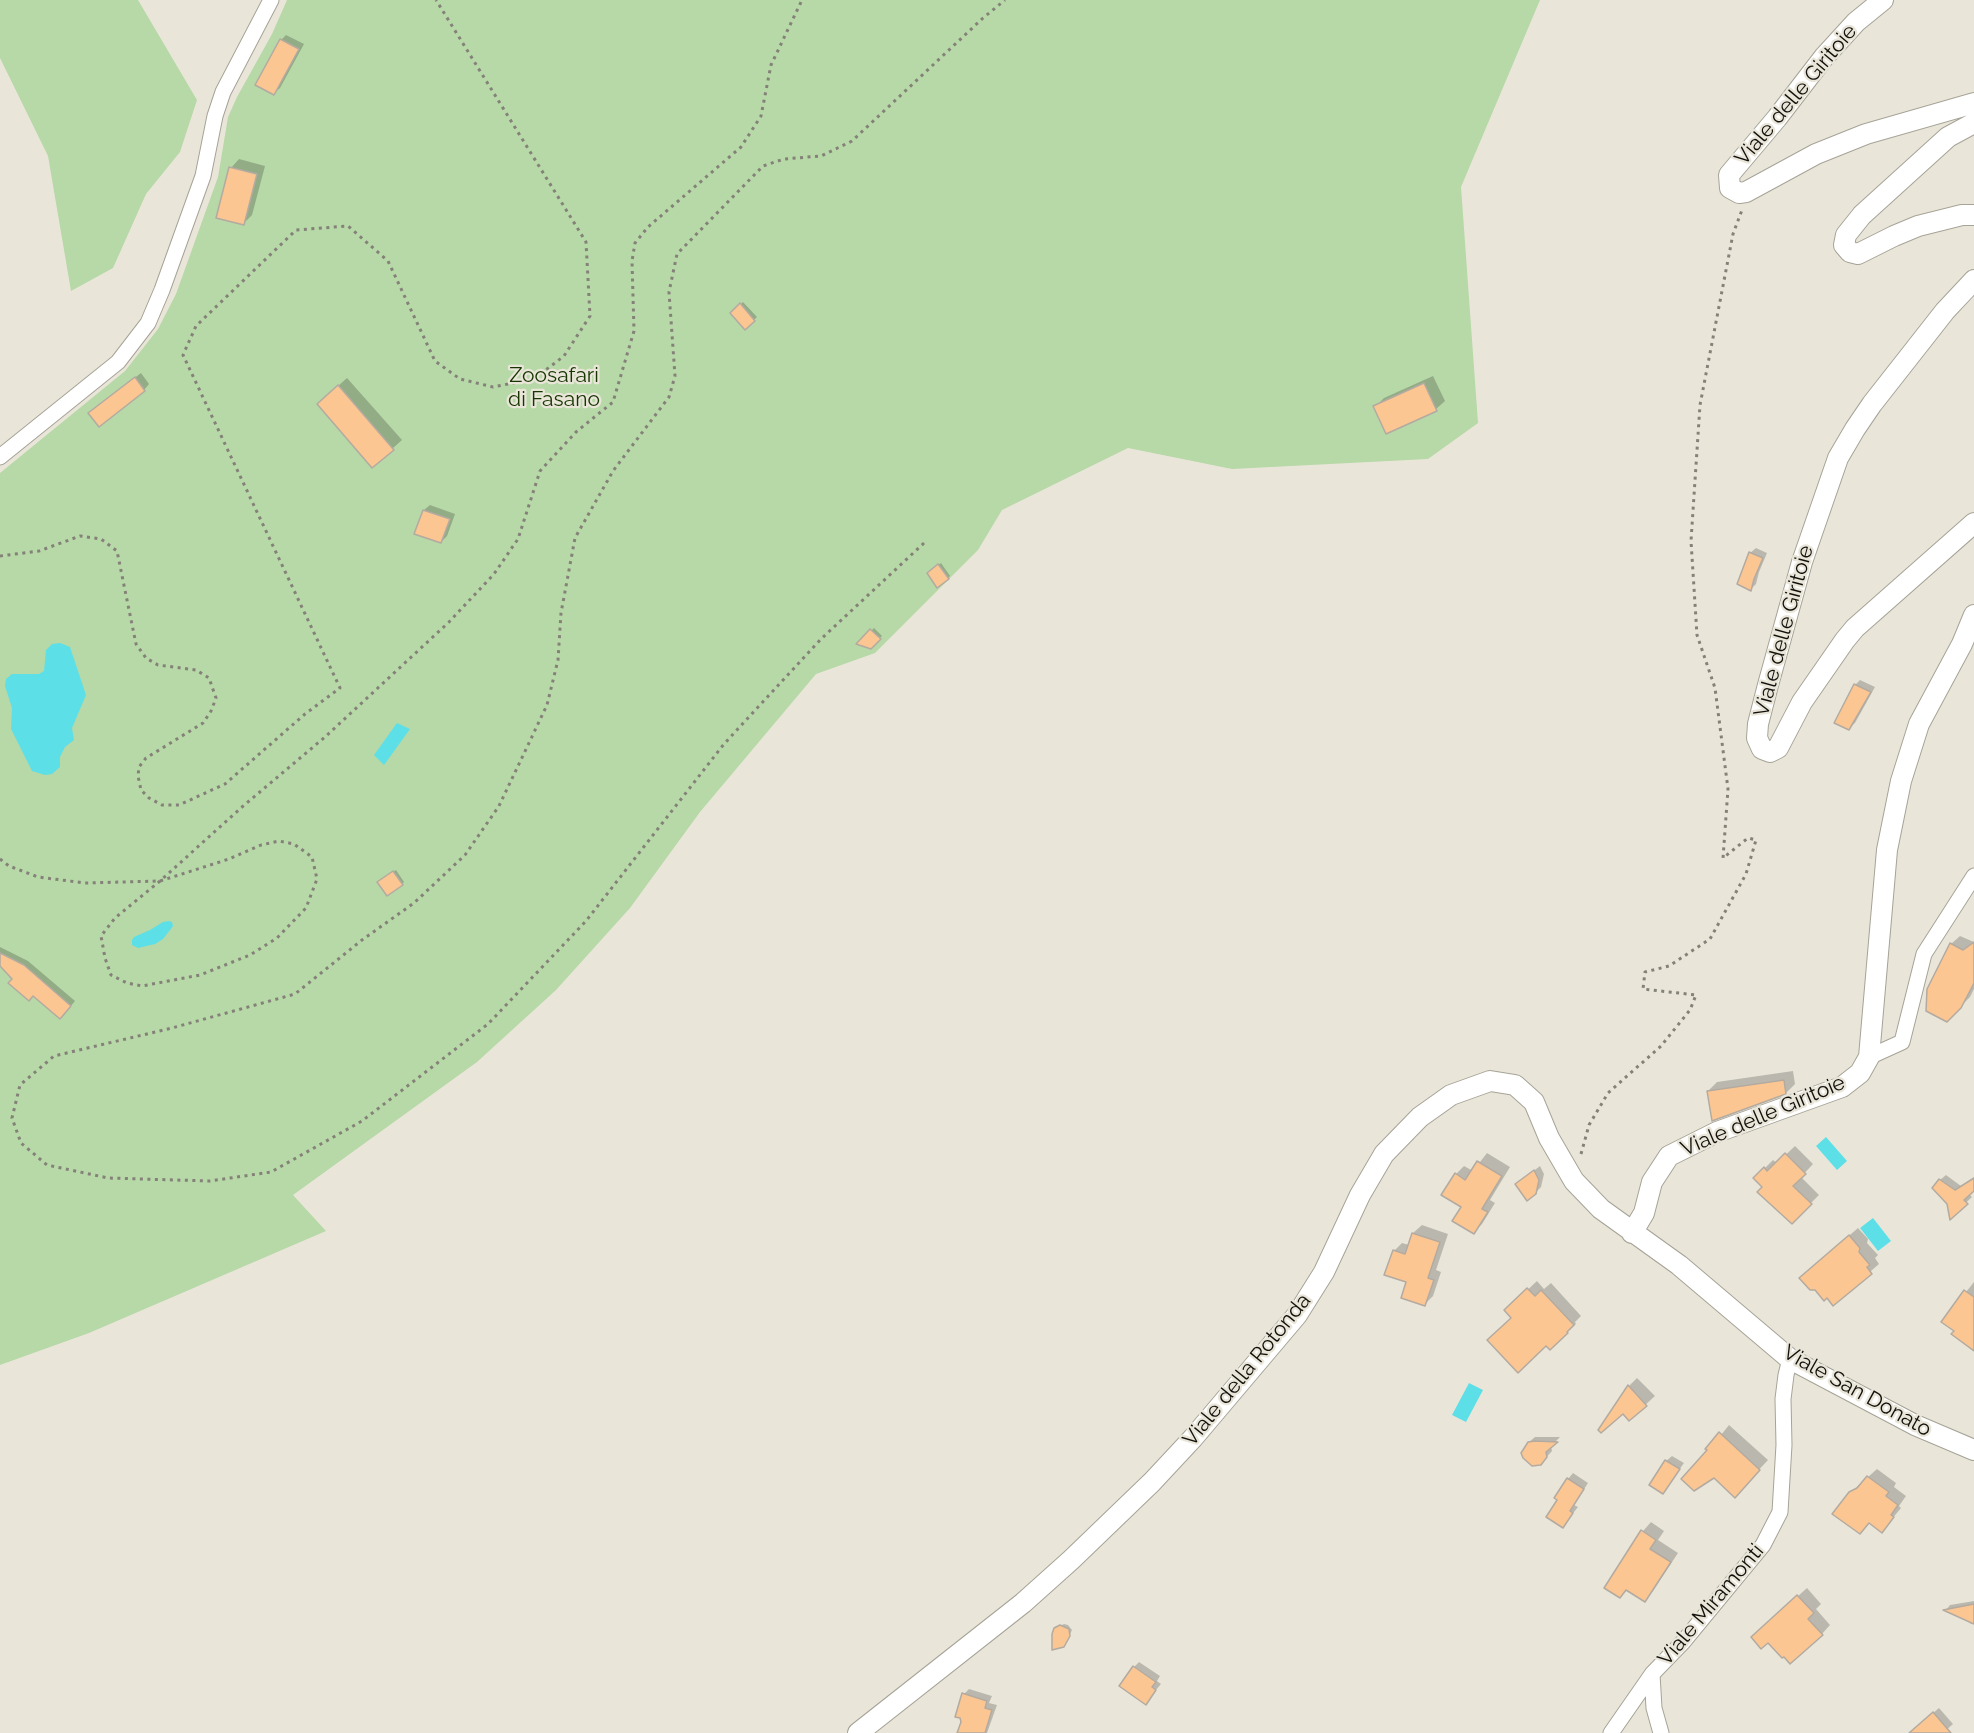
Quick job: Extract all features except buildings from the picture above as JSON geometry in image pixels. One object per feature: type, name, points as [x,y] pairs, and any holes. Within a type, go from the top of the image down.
[{"type":"street","points":[[0,457],[118,362],[148,323],[203,176],[215,116],[223,92],[271,0]]},
{"type":"street","name":"Viale delle Giritoie","points":[[1883,0],[1856,22],[1824,57],[1729,175],[1730,188],[1739,193],[1746,192],[1816,153],[1875,131],[1974,103]]},
{"type":"street","points":[[1974,123],[1948,137],[1862,215],[1845,235],[1844,245],[1850,252],[1858,254],[1918,226],[1962,215],[1974,215]]},
{"type":"street","name":"Viale delle Giritoie","points":[[1974,280],[1945,311],[1885,388],[1855,429],[1838,458],[1802,562],[1768,685],[1758,724],[1757,738],[1762,749],[1770,752],[1778,748],[1802,702],[1855,628],[1974,523]]},
{"type":"street","points":[[1974,615],[1962,644],[1919,724],[1901,780],[1887,850],[1869,1057],[1902,1042],[1924,954],[1974,876]]},
{"type":"street","name":"Viale delle Giritoie","points":[[1632,1233],[1644,1213],[1652,1182],[1669,1156],[1717,1132],[1842,1087],[1860,1073],[1869,1057]]},
{"type":"street","name":"Viale della Rotonda","points":[[858,1733],[1023,1603],[1152,1482],[1193,1438],[1297,1315],[1324,1272],[1360,1195],[1384,1154],[1420,1117],[1451,1095],[1490,1081],[1515,1085],[1534,1102],[1549,1138],[1574,1181],[1601,1209],[1632,1233]]},
{"type":"street","name":"Viale San Donato","points":[[1632,1233],[1679,1266],[1790,1359],[1915,1425],[1974,1450]]},
{"type":"street","name":"Viale Miramonti","points":[[1611,1733],[1652,1674],[1683,1642],[1763,1545],[1780,1512],[1784,1446],[1783,1400],[1790,1359]]},
{"type":"street","points":[[1652,1674],[1654,1708],[1661,1733]]},
{"type":"path","points":[[0,556],[39,551],[80,536],[100,539],[117,551],[136,644],[146,658],[158,665],[196,669],[209,678],[216,698],[203,723],[146,758],[139,767],[141,790],[148,798],[162,805],[179,805],[225,784],[305,714],[340,688],[183,355],[196,326],[296,230],[348,226],[388,261],[435,361],[460,379],[493,387],[534,379],[564,356],[590,316],[586,242],[436,0]]},
{"type":"path","points":[[0,859],[9,866],[49,879],[85,883],[160,881],[261,845],[279,841],[294,844],[312,857],[317,879],[306,908],[277,938],[250,955],[200,975],[142,986],[127,983],[111,975],[105,958],[101,936],[115,918],[160,881],[242,807],[326,737],[449,622],[494,574],[519,539],[540,471],[576,432],[613,402],[634,331],[632,261],[635,243],[648,227],[741,147],[761,116],[771,65],[802,0]]},
{"type":"path","points":[[924,543],[821,639],[724,744],[586,921],[488,1024],[362,1121],[271,1172],[210,1181],[108,1178],[47,1165],[21,1143],[12,1118],[20,1085],[54,1056],[172,1028],[295,994],[362,940],[414,903],[465,855],[499,806],[547,705],[558,660],[561,613],[575,538],[613,471],[669,397],[675,376],[669,292],[677,254],[763,166],[784,159],[821,156],[852,141],[982,18],[1005,0]]},
{"type":"path","points":[[1574,1181],[1589,1125],[1608,1093],[1661,1046],[1690,1010],[1696,995],[1643,989],[1645,972],[1669,966],[1710,939],[1746,874],[1756,840],[1748,838],[1723,858],[1728,789],[1715,688],[1697,635],[1691,541],[1700,405],[1733,234],[1743,209]]},
{"type":"green space","points":[[0,0],[138,0],[197,100],[180,152],[146,194],[113,268],[71,291],[48,156],[0,58]]},
{"type":"green space","name":"Zoosafari di Fasano","points":[[287,0],[1540,0],[1461,187],[1478,423],[1428,459],[1232,469],[1128,448],[1002,510],[978,550],[875,653],[816,674],[700,812],[630,908],[556,990],[477,1062],[293,1195],[326,1231],[89,1333],[0,1365],[0,473],[125,371],[158,329],[176,294],[218,177],[228,117],[272,34]]},
{"type":"water","points":[[60,643],[70,647],[86,695],[72,728],[74,740],[65,747],[60,757],[60,767],[52,774],[45,775],[32,771],[11,729],[12,708],[5,686],[6,679],[12,674],[39,674],[44,671],[46,650],[52,644]]},
{"type":"water","points":[[397,723],[410,729],[384,765],[374,755]]},
{"type":"water","points":[[169,921],[173,926],[163,939],[155,944],[138,948],[132,945],[134,937]]},
{"type":"water","points":[[1826,1137],[1847,1161],[1837,1170],[1816,1146]]},
{"type":"water","points":[[1873,1218],[1891,1241],[1878,1251],[1860,1228]]},
{"type":"water","points":[[1469,1383],[1483,1390],[1466,1422],[1452,1415]]}]
